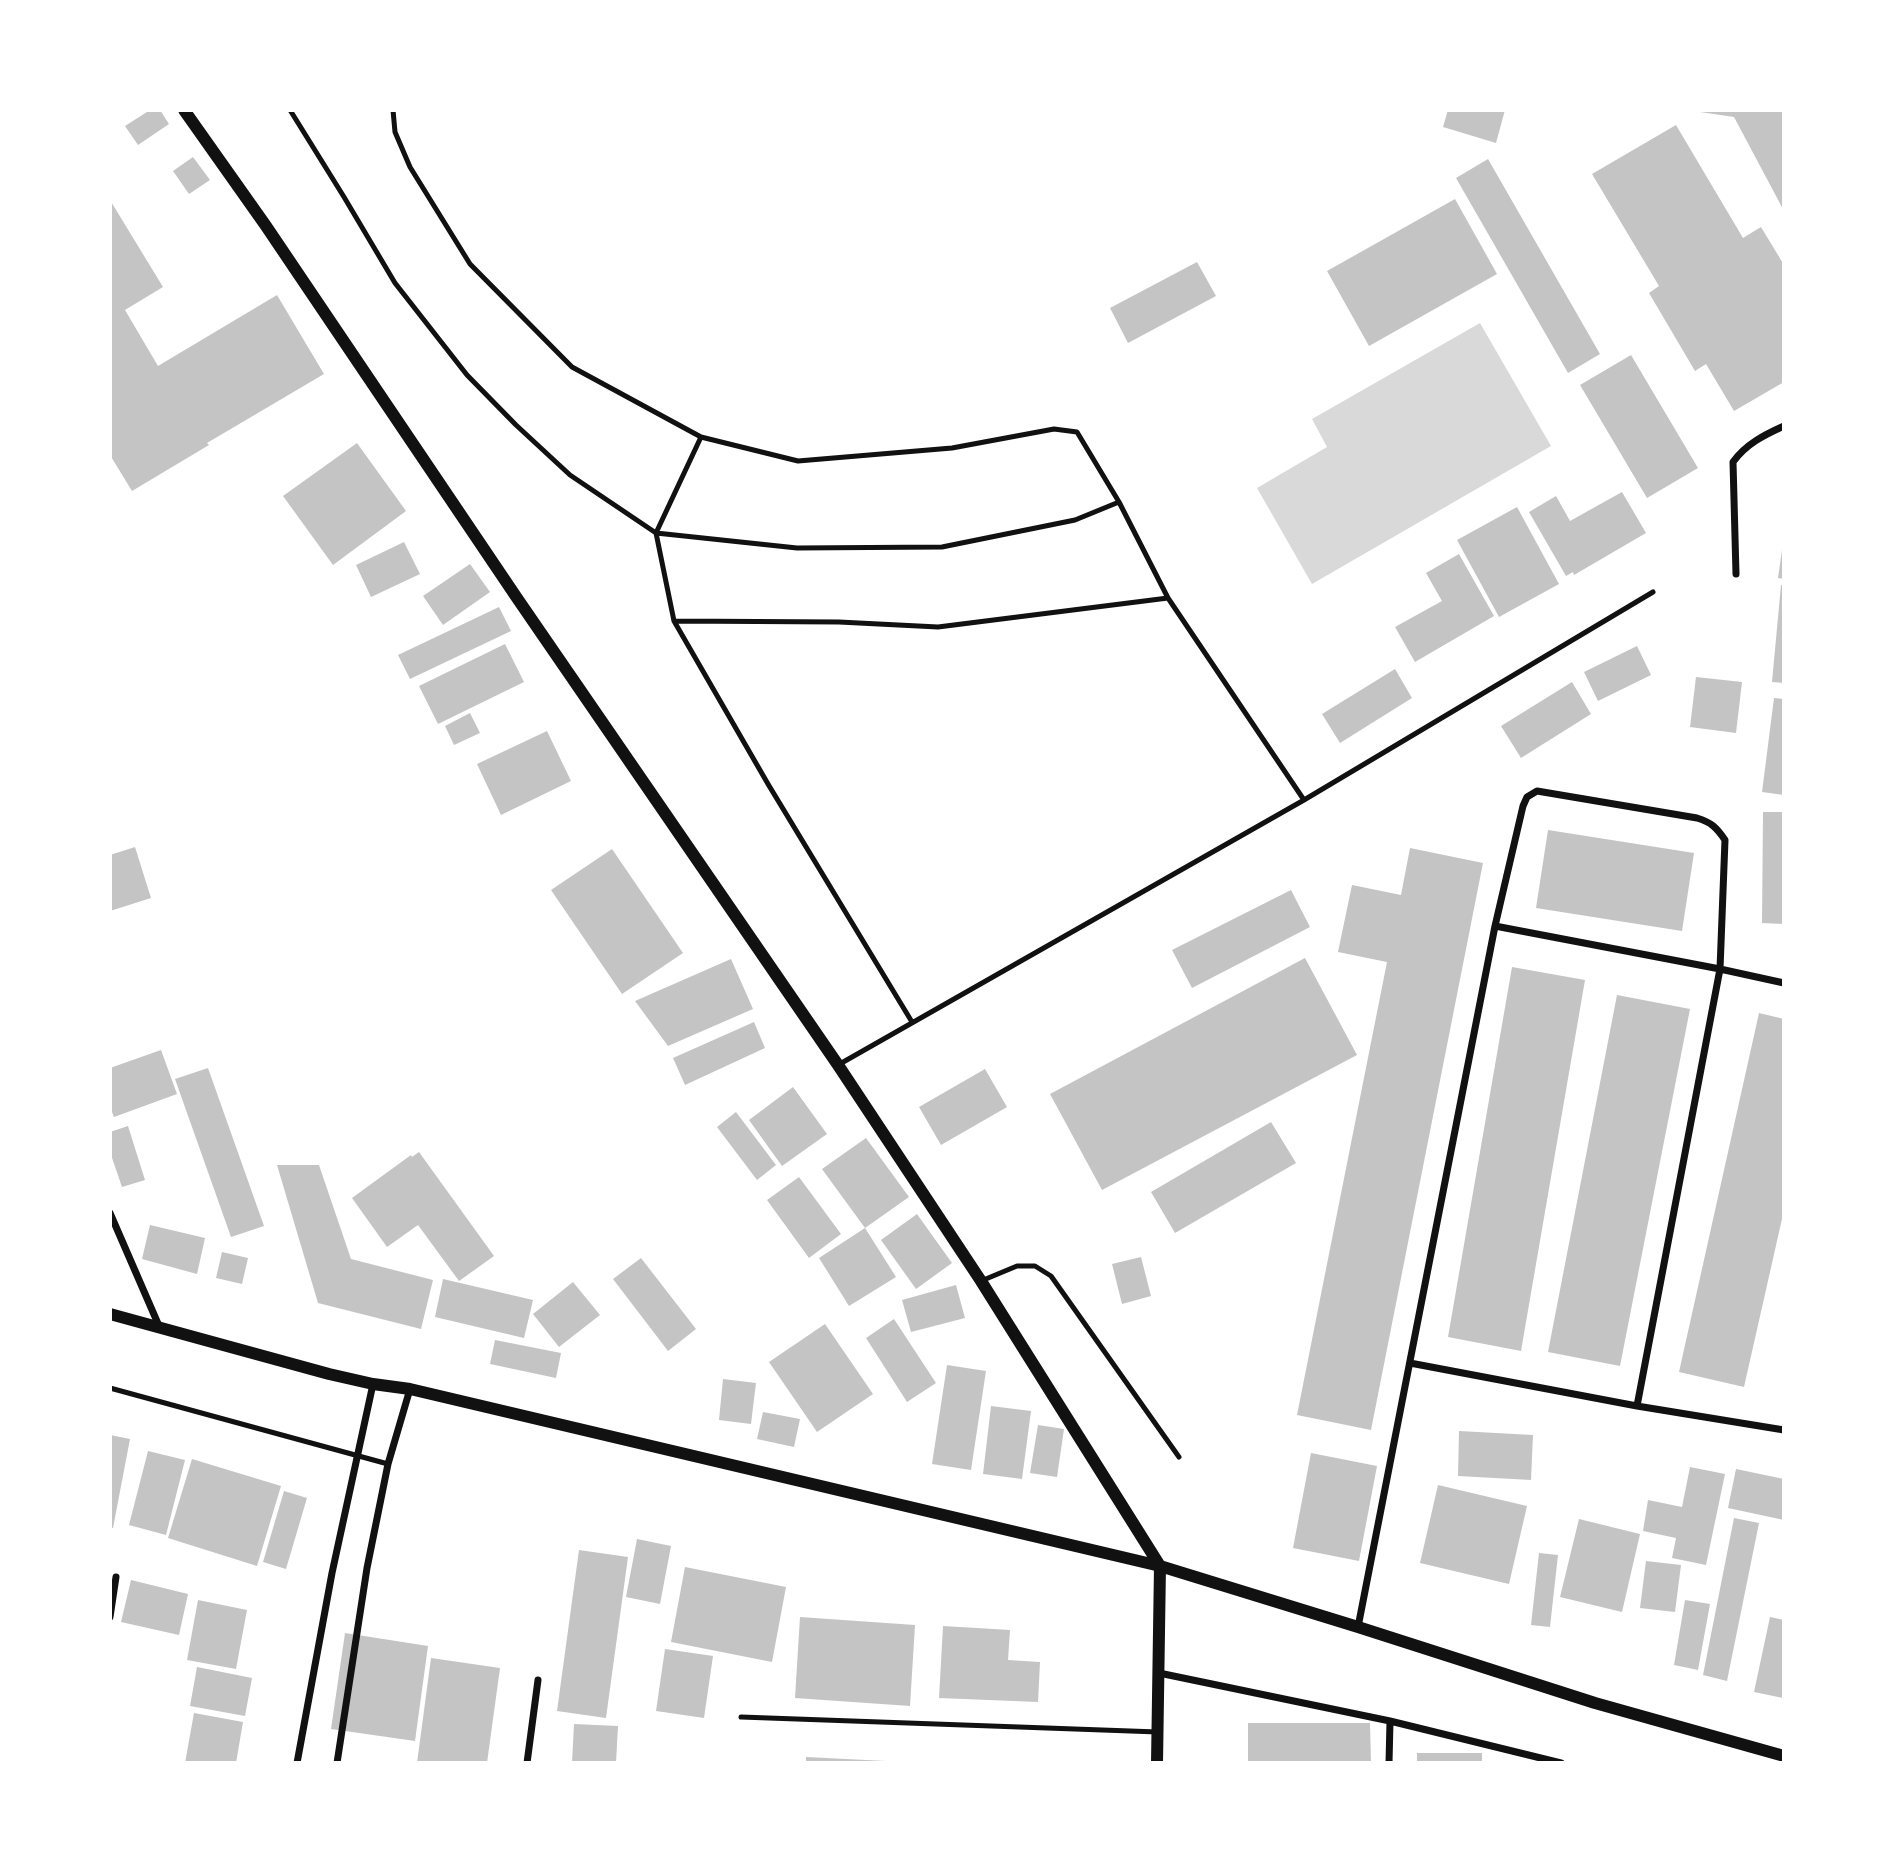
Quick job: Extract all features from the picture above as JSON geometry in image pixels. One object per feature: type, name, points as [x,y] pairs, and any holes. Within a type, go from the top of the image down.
[{"type":"street","points":[[184,110],[266,226],[838,1065],[981,1281],[1160,1566],[1157,1763]]},
{"type":"street","points":[[1736,574],[1733,462],[1740,452],[1753,442],[1784,426]]},
{"type":"street","points":[[1357,1626],[1495,926],[1523,806],[1527,797],[1537,791],[1697,818],[1710,822],[1725,840],[1720,969],[1637,1406]]},
{"type":"street","points":[[1495,926],[1784,983]]},
{"type":"street","points":[[110,1213],[159,1327]]},
{"type":"street","points":[[110,1314],[329,1374],[410,1389],[1160,1566],[1595,1703],[1784,1756]]},
{"type":"street","points":[[1410,1363],[1637,1406],[1784,1430]]},
{"type":"street","points":[[297,1763],[332,1573],[373,1384]]},
{"type":"street","points":[[337,1763],[367,1568],[388,1464],[410,1389]]},
{"type":"street","points":[[110,1617],[116,1577]]},
{"type":"street","points":[[1159,1673],[1390,1721],[1561,1763]]},
{"type":"street","points":[[527,1763],[538,1680]]},
{"type":"street","points":[[1389,1763],[1390,1721]]},
{"type":"lane","points":[[290,110],[395,283],[467,376],[570,475],[656,533],[797,548],[942,547],[1075,520],[1119,502]]},
{"type":"lane","points":[[393,110],[394,132],[410,167],[470,264],[572,367],[701,437],[798,461],[953,449],[1054,429],[1077,432],[1119,502],[1168,598],[1304,800]]},
{"type":"lane","points":[[701,437],[656,533],[674,621],[775,796],[912,1022]]},
{"type":"lane","points":[[838,1065],[1304,800],[1653,592]]},
{"type":"lane","points":[[674,621],[839,622],[938,627],[1168,598]]},
{"type":"lane","points":[[981,1281],[1017,1266],[1035,1266],[1051,1276],[1179,1457]]},
{"type":"lane","points":[[110,1388],[388,1464]]},
{"type":"lane","points":[[741,1717],[1158,1732]]},
{"type":"shaded area","points":[[1480,323],[1551,446],[1312,584],[1257,488],[1327,447],[1312,419]]},
{"type":"building","points":[[150,110],[160,110],[169,124],[138,145],[125,126]]},
{"type":"building","points":[[1448,110],[1505,110],[1496,143],[1443,127]]},
{"type":"building","points":[[1700,110],[1784,110],[1784,211],[1734,117]]},
{"type":"building","points":[[1676,125],[1743,238],[1761,227],[1784,265],[1784,382],[1734,411],[1706,364],[1695,371],[1649,293],[1659,286],[1592,174]]},
{"type":"building","points":[[193,157],[210,180],[189,194],[173,171]]},
{"type":"building","points":[[1488,159],[1600,354],[1568,373],[1456,178]]},
{"type":"building","points":[[1455,199],[1497,274],[1369,346],[1327,271]]},
{"type":"building","points":[[110,200],[163,287],[125,310],[158,366],[277,295],[324,374],[132,491],[110,455]]},
{"type":"building","points":[[1197,262],[1216,296],[1128,343],[1110,308]]},
{"type":"building","points":[[1631,355],[1698,468],[1647,498],[1580,385]]},
{"type":"building","points":[[357,443],[406,511],[333,565],[283,496]]},
{"type":"building","points":[[1622,492],[1646,533],[1574,575],[1573,572],[1566,576],[1529,512],[1556,496],[1570,521]]},
{"type":"building","points":[[1517,507],[1559,584],[1499,617],[1457,540]]},
{"type":"building","points":[[404,542],[420,574],[371,597],[356,565]]},
{"type":"building","points":[[1784,550],[1784,579],[1778,578]]},
{"type":"building","points":[[1459,554],[1494,616],[1415,662],[1395,627],[1442,601],[1426,573]]},
{"type":"building","points":[[470,564],[490,592],[443,625],[423,596]]},
{"type":"building","points":[[1781,585],[1784,585],[1784,683],[1772,682]]},
{"type":"building","points":[[499,607],[511,631],[410,679],[398,655]]},
{"type":"building","points":[[505,644],[524,682],[438,724],[419,686]]},
{"type":"building","points":[[1637,646],[1651,675],[1598,701],[1584,672]]},
{"type":"building","points":[[1395,669],[1412,698],[1340,743],[1322,714]]},
{"type":"building","points":[[1696,677],[1742,682],[1736,733],[1690,727]]},
{"type":"building","points":[[1572,682],[1591,714],[1521,758],[1501,726]]},
{"type":"building","points":[[1774,698],[1784,699],[1784,795],[1762,792]]},
{"type":"building","points":[[470,713],[480,733],[454,745],[445,726]]},
{"type":"building","points":[[547,731],[571,781],[501,815],[477,764]]},
{"type":"building","points":[[1763,812],[1784,812],[1784,924],[1762,923]]},
{"type":"building","points":[[1548,830],[1694,853],[1682,931],[1536,908]]},
{"type":"building","points":[[135,847],[151,898],[110,911],[110,855]]},
{"type":"building","points":[[1410,848],[1483,863],[1371,1430],[1297,1415],[1387,962],[1338,952],[1352,885],[1401,895]]},
{"type":"building","points":[[612,849],[683,953],[622,994],[551,890]]},
{"type":"building","points":[[1291,890],[1310,927],[1192,988],[1172,950]]},
{"type":"building","points":[[1305,958],[1357,1055],[1102,1190],[1050,1094]]},
{"type":"building","points":[[731,959],[753,1009],[668,1046],[635,1001]]},
{"type":"building","points":[[1512,967],[1585,980],[1521,1351],[1448,1337]]},
{"type":"building","points":[[1617,995],[1690,1009],[1620,1366],[1548,1352]]},
{"type":"building","points":[[1759,1013],[1784,1019],[1784,1210],[1744,1387],[1679,1372]]},
{"type":"building","points":[[754,1022],[765,1048],[685,1085],[673,1058]]},
{"type":"building","points":[[161,1050],[177,1094],[114,1117],[110,1107],[110,1068]]},
{"type":"building","points":[[208,1068],[264,1226],[231,1237],[175,1079]]},
{"type":"building","points":[[985,1069],[1007,1107],[941,1145],[919,1107]]},
{"type":"building","points":[[793,1087],[827,1134],[782,1166],[749,1120]]},
{"type":"building","points":[[736,1112],[776,1165],[757,1180],[717,1127]]},
{"type":"building","points":[[1271,1122],[1296,1163],[1175,1233],[1151,1192]]},
{"type":"building","points":[[128,1126],[145,1180],[122,1187],[110,1152],[110,1132]]},
{"type":"building","points":[[866,1138],[909,1197],[865,1228],[822,1169]]},
{"type":"building","points":[[419,1152],[494,1256],[459,1281],[418,1225],[387,1247],[352,1198]]},
{"type":"building","points":[[277,1165],[319,1165],[351,1259],[433,1280],[421,1329],[318,1303]]},
{"type":"building","points":[[799,1177],[841,1234],[809,1258],[767,1200]]},
{"type":"building","points":[[917,1214],[952,1263],[916,1289],[881,1240]]},
{"type":"building","points":[[150,1225],[205,1238],[197,1274],[142,1259]]},
{"type":"building","points":[[865,1228],[896,1277],[849,1306],[819,1258]]},
{"type":"building","points":[[222,1252],[248,1258],[242,1284],[216,1278]]},
{"type":"building","points":[[1141,1257],[1151,1296],[1122,1304],[1112,1264]]},
{"type":"building","points":[[641,1258],[696,1329],[668,1351],[613,1279]]},
{"type":"building","points":[[443,1279],[533,1300],[524,1338],[435,1317]]},
{"type":"building","points":[[573,1282],[600,1315],[559,1347],[533,1314]]},
{"type":"building","points":[[956,1285],[965,1318],[911,1332],[902,1300]]},
{"type":"building","points":[[894,1319],[936,1383],[907,1402],[866,1338]]},
{"type":"building","points":[[825,1324],[873,1394],[817,1432],[769,1362]]},
{"type":"building","points":[[495,1340],[561,1353],[556,1378],[490,1364]]},
{"type":"building","points":[[947,1365],[986,1371],[971,1470],[932,1464]]},
{"type":"building","points":[[723,1379],[756,1383],[751,1424],[719,1420]]},
{"type":"building","points":[[991,1406],[1031,1411],[1022,1479],[983,1474]]},
{"type":"building","points":[[763,1412],[800,1419],[794,1447],[757,1439]]},
{"type":"building","points":[[1038,1425],[1064,1429],[1057,1477],[1030,1473]]},
{"type":"building","points":[[1459,1431],[1533,1435],[1531,1480],[1458,1476]]},
{"type":"building","points":[[110,1435],[130,1439],[113,1528],[110,1528]]},
{"type":"building","points":[[148,1451],[185,1460],[166,1535],[129,1525]]},
{"type":"building","points":[[1311,1453],[1377,1466],[1359,1561],[1293,1548]]},
{"type":"building","points":[[192,1459],[281,1486],[257,1566],[168,1538]]},
{"type":"building","points":[[1690,1467],[1725,1474],[1706,1565],[1672,1558],[1676,1538],[1643,1531],[1648,1500],[1682,1507]]},
{"type":"building","points":[[1736,1469],[1784,1479],[1784,1520],[1728,1508]]},
{"type":"building","points":[[1438,1485],[1527,1506],[1509,1584],[1420,1563]]},
{"type":"building","points":[[284,1491],[307,1498],[286,1569],[263,1562]]},
{"type":"building","points":[[1734,1518],[1759,1523],[1727,1681],[1703,1675]]},
{"type":"building","points":[[1579,1519],[1640,1534],[1622,1612],[1560,1597]]},
{"type":"building","points":[[637,1539],[671,1546],[660,1604],[626,1597]]},
{"type":"building","points":[[579,1550],[628,1557],[606,1718],[557,1711]]},
{"type":"building","points":[[1539,1553],[1558,1555],[1550,1627],[1531,1625]]},
{"type":"building","points":[[1646,1561],[1681,1565],[1675,1612],[1640,1608]]},
{"type":"building","points":[[685,1567],[786,1587],[772,1662],[671,1642]]},
{"type":"building","points":[[131,1580],[188,1594],[179,1635],[121,1622]]},
{"type":"building","points":[[198,1600],[247,1610],[236,1669],[187,1660]]},
{"type":"building","points":[[1685,1600],[1710,1604],[1698,1670],[1674,1665]]},
{"type":"building","points":[[800,1617],[915,1625],[910,1706],[795,1698]]},
{"type":"building","points":[[1770,1617],[1784,1620],[1783,1698],[1754,1692]]},
{"type":"building","points":[[943,1626],[1010,1630],[1008,1660],[1040,1662],[1038,1702],[939,1698]]},
{"type":"building","points":[[345,1633],[428,1646],[415,1741],[331,1729]]},
{"type":"building","points":[[665,1649],[713,1656],[704,1718],[656,1711]]},
{"type":"building","points":[[431,1658],[500,1668],[487,1763],[417,1763]]},
{"type":"building","points":[[197,1667],[252,1678],[245,1716],[190,1706]]},
{"type":"building","points":[[194,1713],[243,1722],[236,1763],[185,1763]]},
{"type":"building","points":[[1248,1723],[1370,1723],[1371,1763],[1248,1763]]},
{"type":"building","points":[[574,1724],[618,1726],[616,1763],[572,1763]]},
{"type":"building","points":[[1417,1753],[1482,1753],[1482,1763],[1417,1763]]},
{"type":"building","points":[[806,1757],[886,1761],[886,1763],[806,1763]]}]
